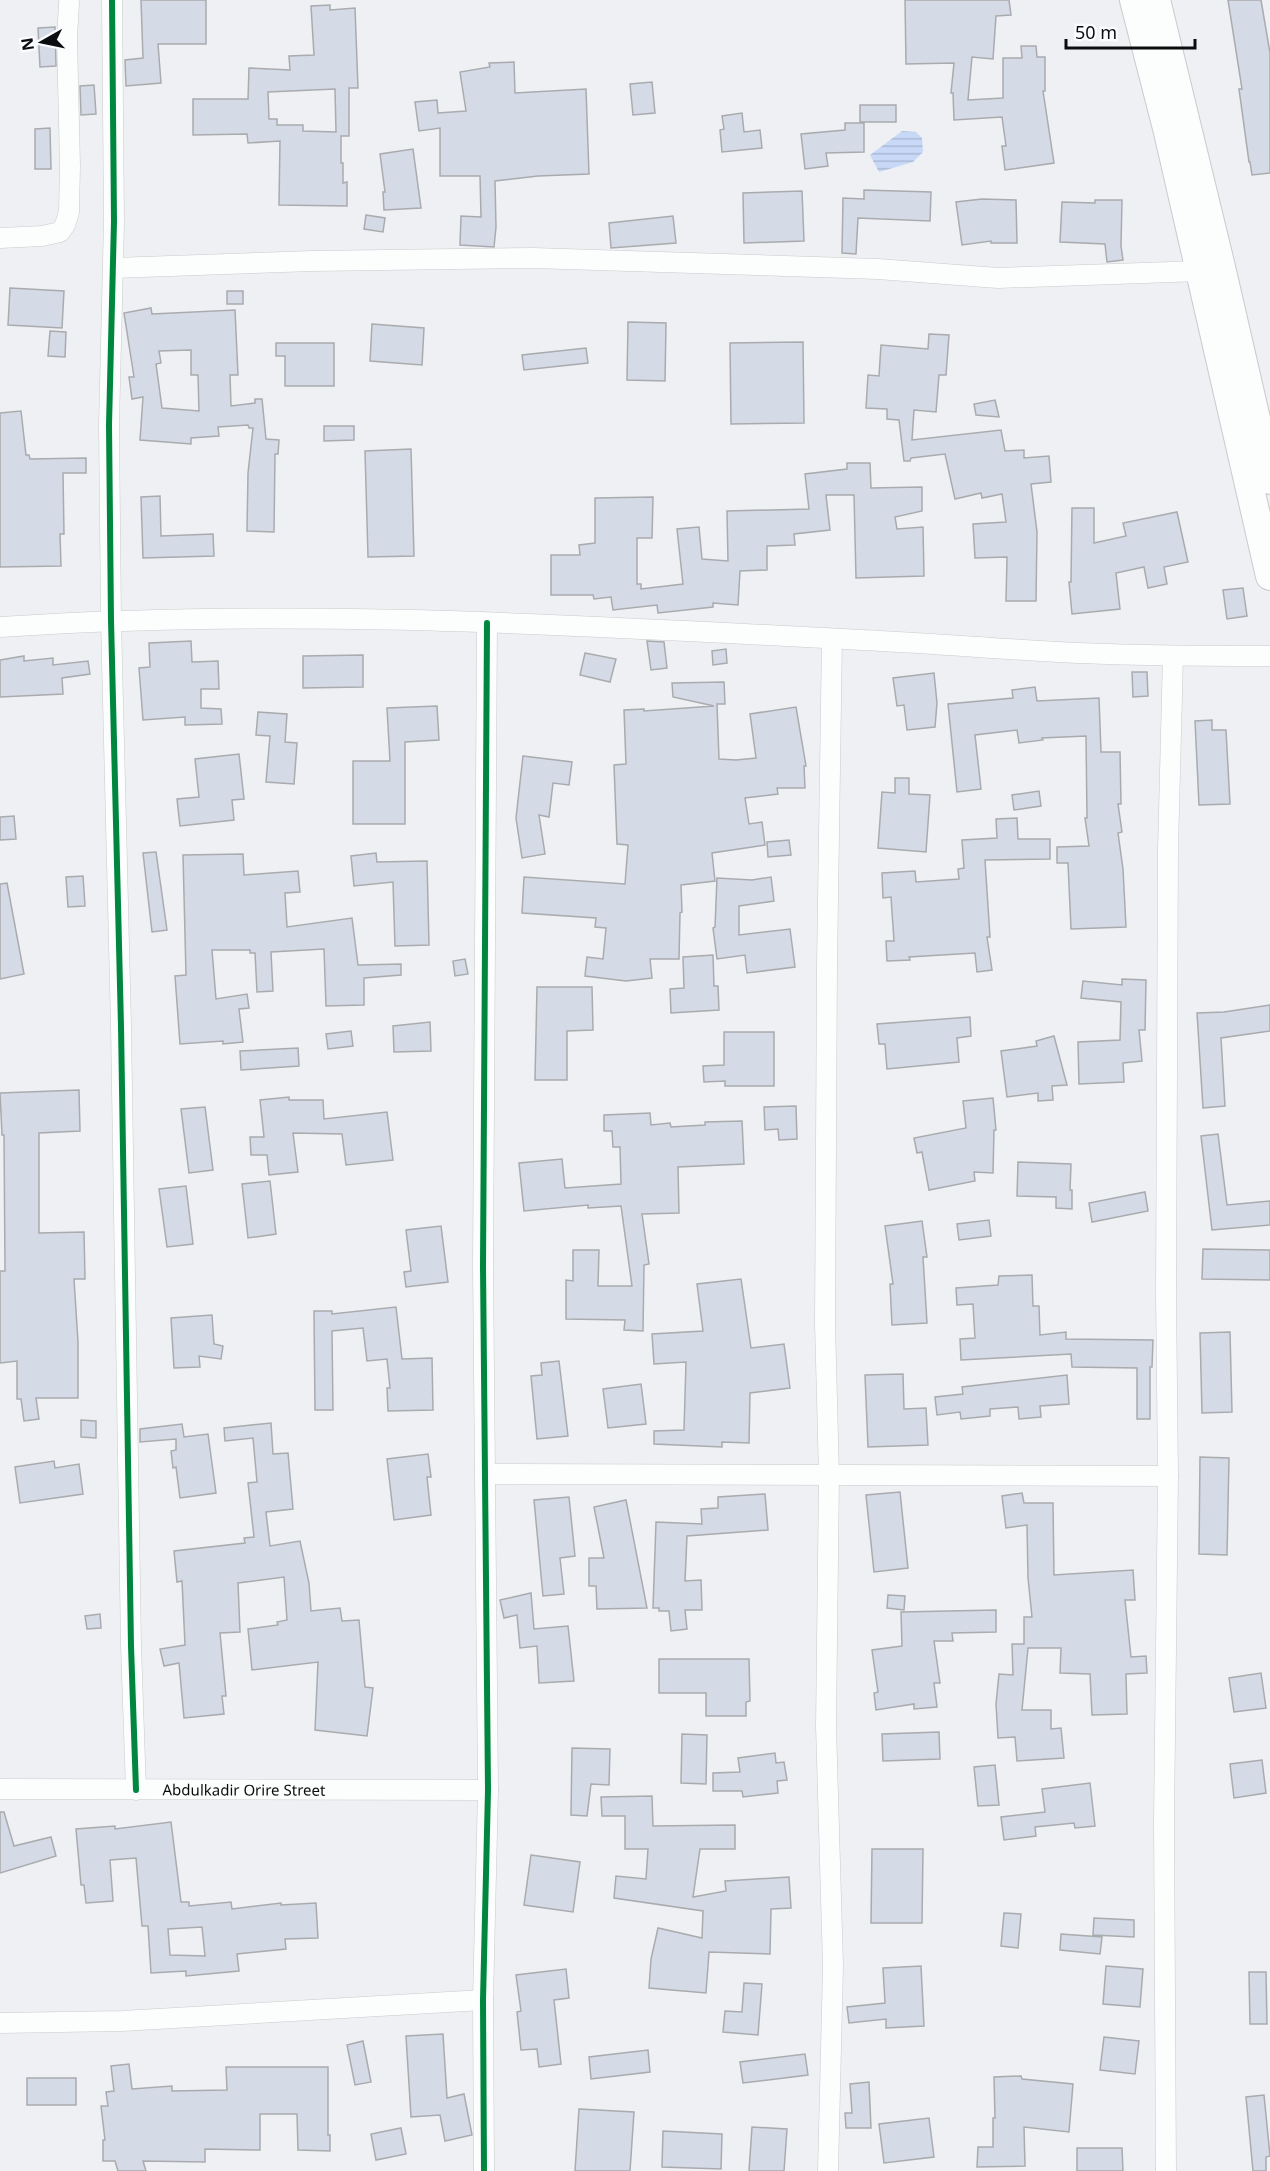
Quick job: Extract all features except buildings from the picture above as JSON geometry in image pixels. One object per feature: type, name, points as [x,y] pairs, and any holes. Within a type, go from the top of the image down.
[{"type":"street","points":[[112,0],[113,268],[109,425],[111,620],[136,1790]]},
{"type":"street","points":[[1134,0],[1201,271],[1270,576]]},
{"type":"street","points":[[1156,0],[1270,480]]},
{"type":"street","points":[[0,238],[42,236],[60,232],[69,212],[67,38],[69,3]]},
{"type":"street","points":[[113,268],[312,261],[533,258],[878,268],[998,278],[1201,271]]},
{"type":"street","points":[[0,627],[111,620],[414,619],[1061,652],[1173,656],[1270,656]]},
{"type":"street","points":[[484,2171],[483,2000],[488,1790],[483,1266],[487,623]]},
{"type":"street","points":[[828,2171],[832,1966],[826,1726],[829,1476],[825,1311],[832,639]]},
{"type":"street","points":[[1166,2171],[1164,1821],[1168,1476],[1166,1294],[1168,861],[1173,656]]},
{"type":"street","points":[[486,1474],[1168,1476]]},
{"type":"street","name":"Abdulkadir Orire Street","points":[[0,1789],[488,1790]]},
{"type":"street","points":[[0,2024],[122,2021],[483,2000]]},
{"type":"water","points":[[902,131],[916,132],[922,138],[923,152],[913,162],[879,172],[870,155]]},
{"type":"cycle path","points":[[112,0],[114,221],[109,425],[111,620],[121,1026],[131,1646],[136,1790]]},
{"type":"cycle path","points":[[484,2171],[483,2000],[488,1790],[483,1266],[487,623]]}]
